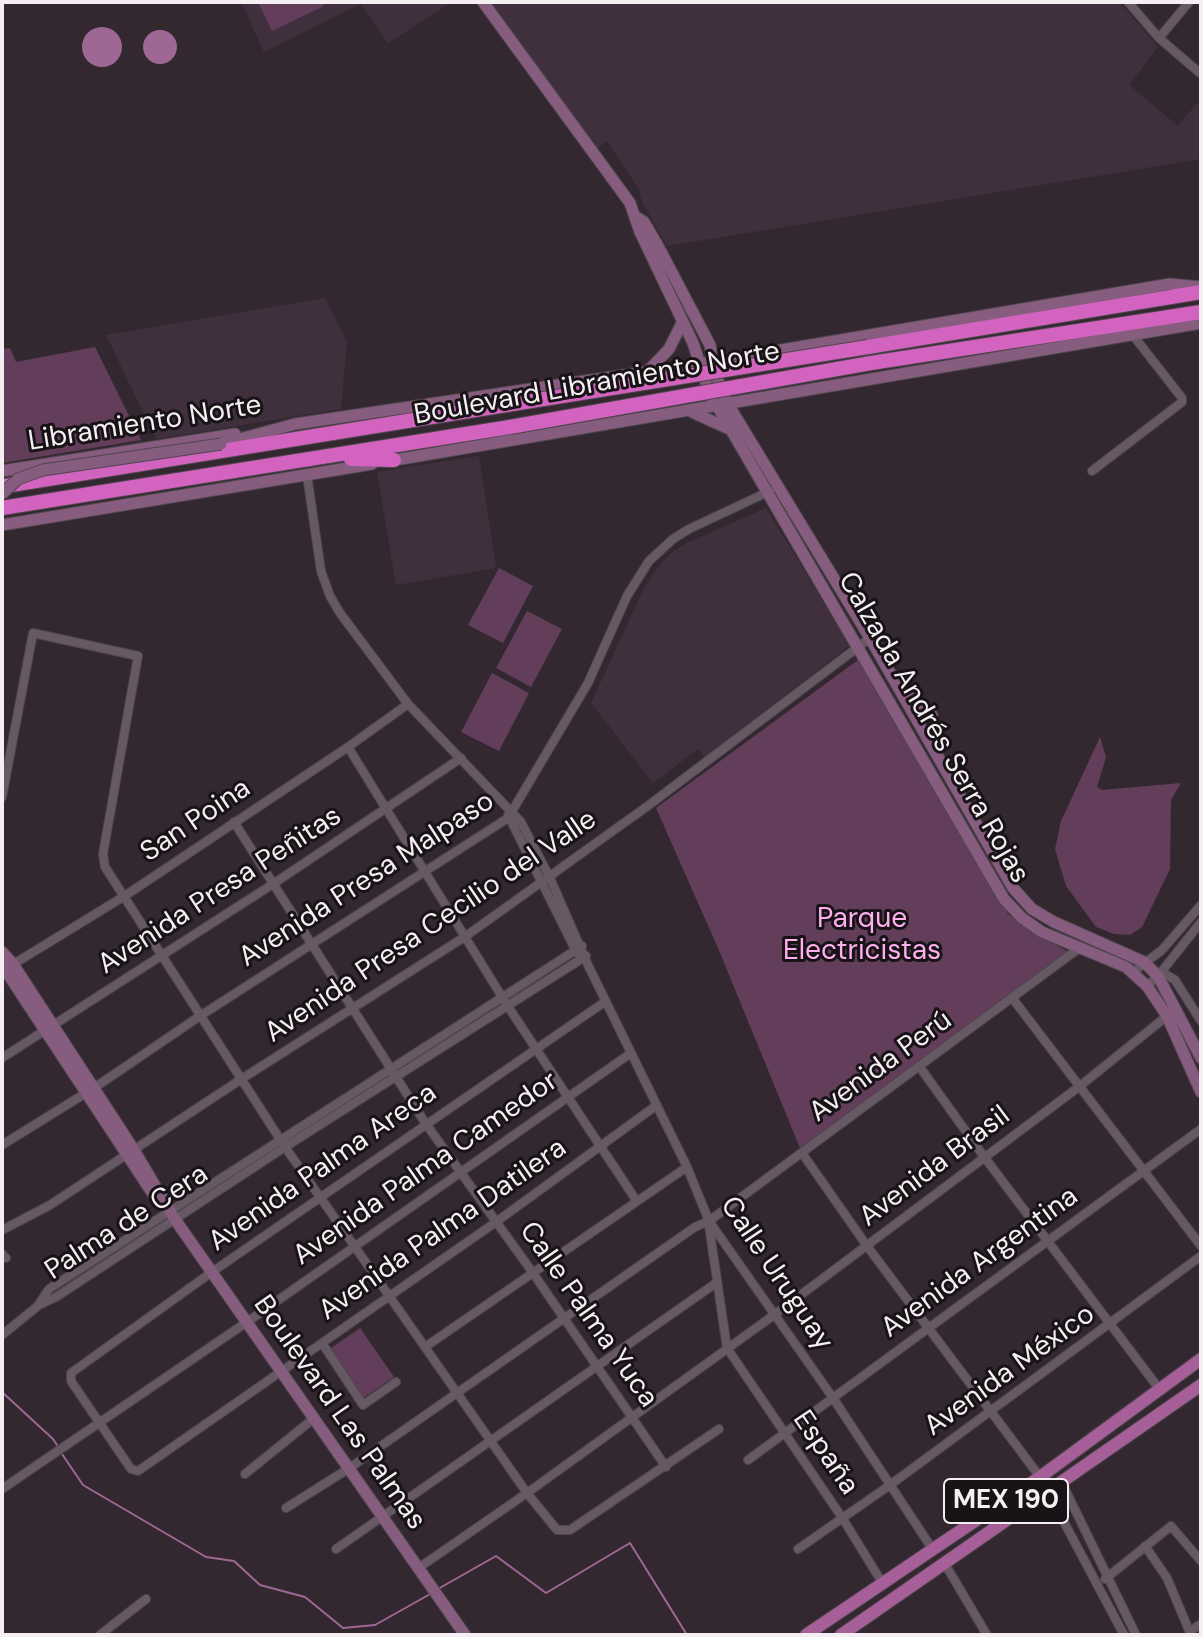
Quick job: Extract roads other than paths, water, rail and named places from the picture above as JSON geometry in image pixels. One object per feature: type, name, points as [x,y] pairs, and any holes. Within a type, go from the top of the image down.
[{"type":"highway","name":"Boulevard Libramiento Norte","points":[[2,487],[1201,290]]},
{"type":"highway","name":"Boulevard Libramiento Norte","points":[[2,508],[510,427],[871,363],[1201,312]]},
{"type":"highway","points":[[1044,337],[1093,341]]},
{"type":"highway","points":[[319,458],[394,460]]},
{"type":"main road","points":[[483,2],[622,191],[636,216],[640,232],[682,323],[707,367]]},
{"type":"main road","points":[[636,216],[651,234],[710,345],[743,355]]},
{"type":"main road","points":[[2,494],[18,479],[43,470],[221,444],[295,424],[646,372],[707,367],[743,355],[1170,284],[1201,290]]},
{"type":"main road","points":[[646,372],[669,349],[682,323]]},
{"type":"main road","points":[[2,525],[1201,324]]},
{"type":"main road","points":[[707,367],[710,345]]},
{"type":"main road","name":"Calzada Andrés Serra Rojas","points":[[707,367],[722,405],[1004,899],[1022,918],[1042,932],[1133,972],[1147,986],[1167,1016],[1198,1077],[1201,1092]]},
{"type":"main road","points":[[683,410],[734,426],[752,400]]},
{"type":"main road","name":"Libramiento Norte","points":[[2,471],[295,424]]},
{"type":"main road","name":"Calzada Andrés Serra Rojas","points":[[772,490],[870,638],[1013,888],[1032,909],[1054,922],[1144,962],[1158,976],[1201,1058]]},
{"type":"main road","points":[[900,691],[910,697],[922,713],[932,715]]},
{"type":"main road","name":"Boulevard Las Palmas","points":[[2,952],[5,968],[48,1027],[170,1214],[465,1635]]},
{"type":"main road","name":"MEX 190","points":[[806,1635],[1040,1477],[1201,1359]]},
{"type":"main road","name":"MEX 190","points":[[841,1635],[1201,1385]]},
{"type":"main road","points":[[976,1521],[982,1528],[993,1531]]},
{"type":"main road","points":[[976,1521],[978,1541]]},
{"type":"street","points":[[1128,2],[1159,38],[1201,74]]},
{"type":"street","points":[[1159,38],[1189,2]]},
{"type":"street","points":[[1092,471],[1182,402],[1132,334]]},
{"type":"street","name":"Calle Uruguay","points":[[307,475],[321,571],[330,596],[408,704],[509,813],[547,880],[687,1167],[709,1221],[833,1398],[933,1550]]},
{"type":"street","name":"Avenida Presa Malpaso","points":[[2,1145],[425,873],[509,813],[588,683],[627,596],[649,561],[689,529],[772,490]]},
{"type":"street","points":[[2,797],[33,633],[138,656],[103,854],[105,867],[243,1078],[282,1144],[527,1493],[557,1530],[570,1530],[719,1429]]},
{"type":"street","name":"Avenida Presa Cecilio del Valle","points":[[2,1230],[50,1205],[466,936],[547,880],[870,638]]},
{"type":"street","name":"San Poina","points":[[5,968],[123,897],[408,704]]},
{"type":"street","points":[[348,747],[505,1001],[636,1200]]},
{"type":"street","name":"Avenida Presa Peñitas","points":[[2,1058],[387,810],[461,758]]},
{"type":"street","name":"Calle Palma Yuca","points":[[234,822],[426,1124],[666,1467]]},
{"type":"street","points":[[1133,972],[1162,950],[1201,905]]},
{"type":"street","points":[[1147,986],[1201,922]]},
{"type":"street","name":"Palma de Cera","points":[[2,1335],[39,1305],[56,1297],[170,1214],[505,1001],[578,948]]},
{"type":"street","name":"Avenida Perú","points":[[286,1508],[348,1469],[695,1227],[709,1221],[1078,949]]},
{"type":"street","name":"Palma de Cera","points":[[505,1001],[585,960]]},
{"type":"street","points":[[1158,976],[1167,975],[1175,980],[1201,1021]]},
{"type":"street","points":[[1013,999],[1201,1246]]},
{"type":"street","name":"Avenida Palma Areca","points":[[101,1423],[69,1376],[212,1272],[606,1001]]},
{"type":"street","name":"Avenida Brasil","points":[[417,1569],[774,1315],[1080,1086],[1167,1016]]},
{"type":"street","name":"Avenida Palma Camedor","points":[[2,1489],[631,1053]]},
{"type":"street","points":[[919,1066],[1160,1390]]},
{"type":"street","name":"Avenida Palma Datilera","points":[[101,1423],[135,1471],[496,1222],[657,1105]]},
{"type":"street","name":"Avenida Argentina","points":[[748,1460],[1201,1129]]},
{"type":"street","points":[[802,1153],[867,1246],[1040,1477]]},
{"type":"street","points":[[425,1347],[687,1167]]},
{"type":"street","points":[[709,1221],[727,1348]]},
{"type":"street","name":"Avenida México","points":[[798,1549],[992,1412],[1201,1256]]},
{"type":"street","points":[[336,1549],[716,1283]]},
{"type":"street","points":[[322,1343],[363,1405],[396,1382]]},
{"type":"street","name":"España","points":[[727,1348],[843,1519],[883,1584]]},
{"type":"street","points":[[245,1474],[313,1419]]},
{"type":"street","points":[[1062,1483],[1136,1635]]},
{"type":"street","points":[[1048,1492],[1124,1635]]},
{"type":"street","points":[[1098,1584],[1171,1526],[1201,1561]]},
{"type":"street","points":[[1145,1546],[1167,1578],[1190,1633],[1201,1624]]},
{"type":"street","points":[[945,1564],[987,1635]]},
{"type":"street","points":[[100,1635],[146,1599]]},
{"type":"waterway","points":[[2,1392],[59,1448]]},
{"type":"waterway","points":[[62,1454],[83,1485],[206,1557],[234,1561],[260,1585],[305,1597],[343,1628],[375,1625],[432,1593]]},
{"type":"waterway","points":[[438,1589],[496,1556],[546,1593],[630,1543],[687,1635]]},
{"type":"park label","name":"Parque Electricistas","points":[[862,936]]}]
